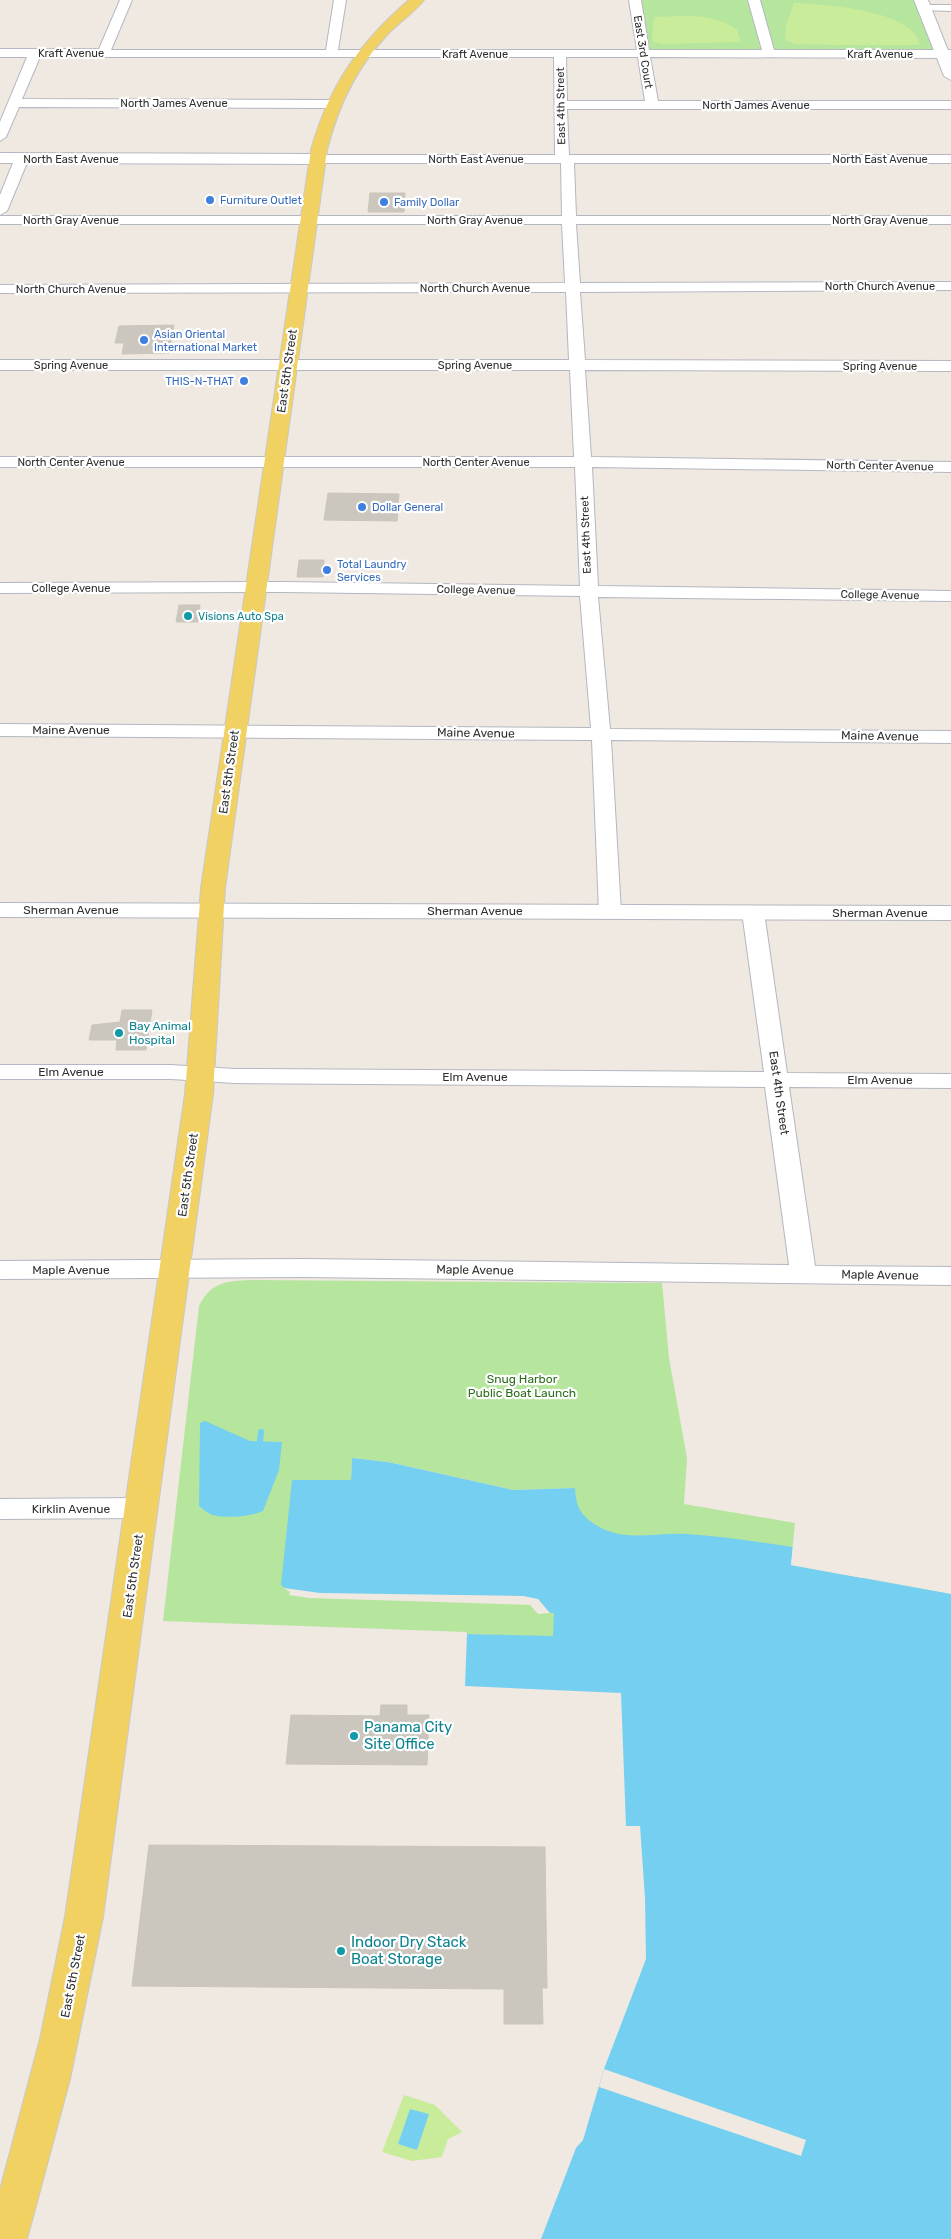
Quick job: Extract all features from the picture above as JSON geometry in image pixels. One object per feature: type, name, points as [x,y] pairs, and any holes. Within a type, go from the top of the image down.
[{"type":"main road","name":"East 5th Street","points":[[6,2239],[50,2086],[76,1966],[86,1909],[201,1074],[211,911],[235,731],[318,158],[323,131],[332,104],[363,53],[378,35],[417,0]]},
{"type":"street","points":[[104,53],[126,0]]},
{"type":"street","points":[[332,53],[340,0]]},
{"type":"street","name":"East 3rd Court","points":[[635,0],[652,105]]},
{"type":"street","points":[[754,0],[768,54]]},
{"type":"street","points":[[922,4],[951,8]]},
{"type":"street","points":[[922,4],[946,54],[951,76]]},
{"type":"street","name":"Kraft Avenue","points":[[0,53],[946,54]]},
{"type":"street","points":[[0,137],[16,103],[35,53]]},
{"type":"street","name":"East 4th Street","points":[[560,54],[560,105],[569,220],[576,366],[584,462],[589,591],[601,734],[610,912]]},
{"type":"street","name":"North James Avenue","points":[[16,103],[332,104]]},
{"type":"street","name":"North James Avenue","points":[[560,105],[951,105]]},
{"type":"street","name":"North East Avenue","points":[[0,158],[951,159]]},
{"type":"street","points":[[0,211],[22,158]]},
{"type":"street","name":"North Gray Avenue","points":[[0,220],[951,220]]},
{"type":"street","name":"North Church Avenue","points":[[0,289],[951,286]]},
{"type":"street","name":"Spring Avenue","points":[[0,365],[951,366]]},
{"type":"street","name":"North Center Avenue","points":[[0,462],[584,462],[951,467]]},
{"type":"street","name":"College Avenue","points":[[0,588],[256,588],[951,596]]},
{"type":"street","name":"Maine Avenue","points":[[0,730],[951,736]]},
{"type":"street","name":"Sherman Avenue","points":[[0,910],[951,913]]},
{"type":"street","name":"East 4th Street","points":[[753,912],[803,1274]]},
{"type":"street","name":"Elm Avenue","points":[[0,1072],[171,1072],[201,1074],[951,1081]]},
{"type":"street","name":"Maple Avenue","points":[[0,1270],[304,1268],[951,1276]]},
{"type":"street","name":"Kirklin Avenue","points":[[0,1509],[142,1508]]},
{"type":"green space","points":[[641,0],[748,0],[762,53],[649,53]]},
{"type":"green space","points":[[759,0],[915,0],[935,52],[774,53]]},
{"type":"green space","points":[[794,3],[866,11],[885,17],[902,24],[914,33],[920,45],[795,44],[785,40],[786,26]]},
{"type":"green space","points":[[697,16],[719,20],[737,30],[741,42],[662,44],[653,42],[654,17]]},
{"type":"green space","name":"Snug Harbor Public Boat Launch","points":[[251,1280],[662,1283],[669,1358],[687,1458],[684,1504],[795,1523],[791,1565],[951,1594],[572,1539],[575,1488],[513,1490],[388,1462],[352,1458],[351,1480],[530,1587],[601,1639],[163,1621],[199,1306],[209,1292],[220,1284]]},
{"type":"green space","points":[[404,2095],[435,2105],[462,2132],[448,2139],[442,2157],[412,2161],[382,2152]]},
{"type":"water","points":[[205,1421],[250,1441],[282,1442],[279,1470],[263,1511],[246,1516],[224,1517],[211,1514],[199,1506],[200,1423]]},
{"type":"water","points":[[352,1458],[388,1462],[513,1490],[575,1488],[576,1500],[586,1518],[596,1525],[618,1534],[640,1536],[699,1535],[793,1547],[791,1565],[951,1594],[951,2239],[541,2239],[576,2148],[583,2140],[604,2069],[646,1959],[645,1898],[640,1826],[626,1826],[621,1693],[465,1686],[467,1634],[553,1636],[554,1613],[540,1612],[531,1603],[290,1592],[281,1585],[292,1480],[351,1480]]},
{"type":"water","points":[[410,2109],[429,2114],[417,2150],[398,2144]]},
{"type":"pier","points":[[793,1544],[795,1547],[793,1563],[862,1576],[862,1578],[791,1565]]},
{"type":"pier","points":[[284,1588],[320,1593],[523,1596],[538,1599],[550,1613],[538,1614],[530,1605],[309,1598],[289,1595],[290,1592]]},
{"type":"pier","points":[[604,2069],[806,2140],[801,2156],[599,2087]]},
{"type":"building","name":"Family Dollar","points":[[370,193],[405,193],[404,212],[368,212]]},
{"type":"building","name":"Asian Oriental International Market","points":[[174,325],[169,353],[122,354],[124,343],[115,343],[119,326]]},
{"type":"building","name":"Dollar General","points":[[328,493],[399,494],[397,521],[324,520]]},
{"type":"building","name":"Total Laundry Services","points":[[299,560],[324,560],[323,577],[297,577]]},
{"type":"building","name":"Visions Auto Spa","points":[[179,605],[200,605],[198,622],[176,622]]},
{"type":"building","name":"Bay Animal Hospital","points":[[122,1010],[152,1010],[146,1050],[116,1050],[117,1040],[89,1040],[92,1025],[120,1022]]},
{"type":"building","name":"Panama City Site Office","points":[[381,1705],[407,1705],[407,1715],[429,1715],[427,1765],[286,1764],[291,1715],[380,1716]]},
{"type":"building","name":"Indoor Dry Stack Boat Storage","points":[[149,1845],[545,1847],[547,1988],[542,1988],[543,2024],[504,2024],[504,1989],[132,1986]]},
{"type":"waterway","points":[[260,1442],[261,1432]]},
{"type":"place","name":"Furniture Outlet","points":[[210,200]]},
{"type":"place","name":"Family Dollar","points":[[384,202]]},
{"type":"place","name":"Asian Oriental International Market","points":[[144,340]]},
{"type":"place","name":"THIS-N-THAT","points":[[244,381]]},
{"type":"place","name":"Dollar General","points":[[362,507]]},
{"type":"place","name":"Total Laundry Services","points":[[327,570]]},
{"type":"place","name":"Visions Auto Spa","points":[[188,616]]},
{"type":"place","name":"Bay Animal Hospital","points":[[119,1033]]},
{"type":"place","name":"Panama City Site Office","points":[[354,1736]]},
{"type":"place","name":"Indoor Dry Stack Boat Storage","points":[[341,1951]]}]
